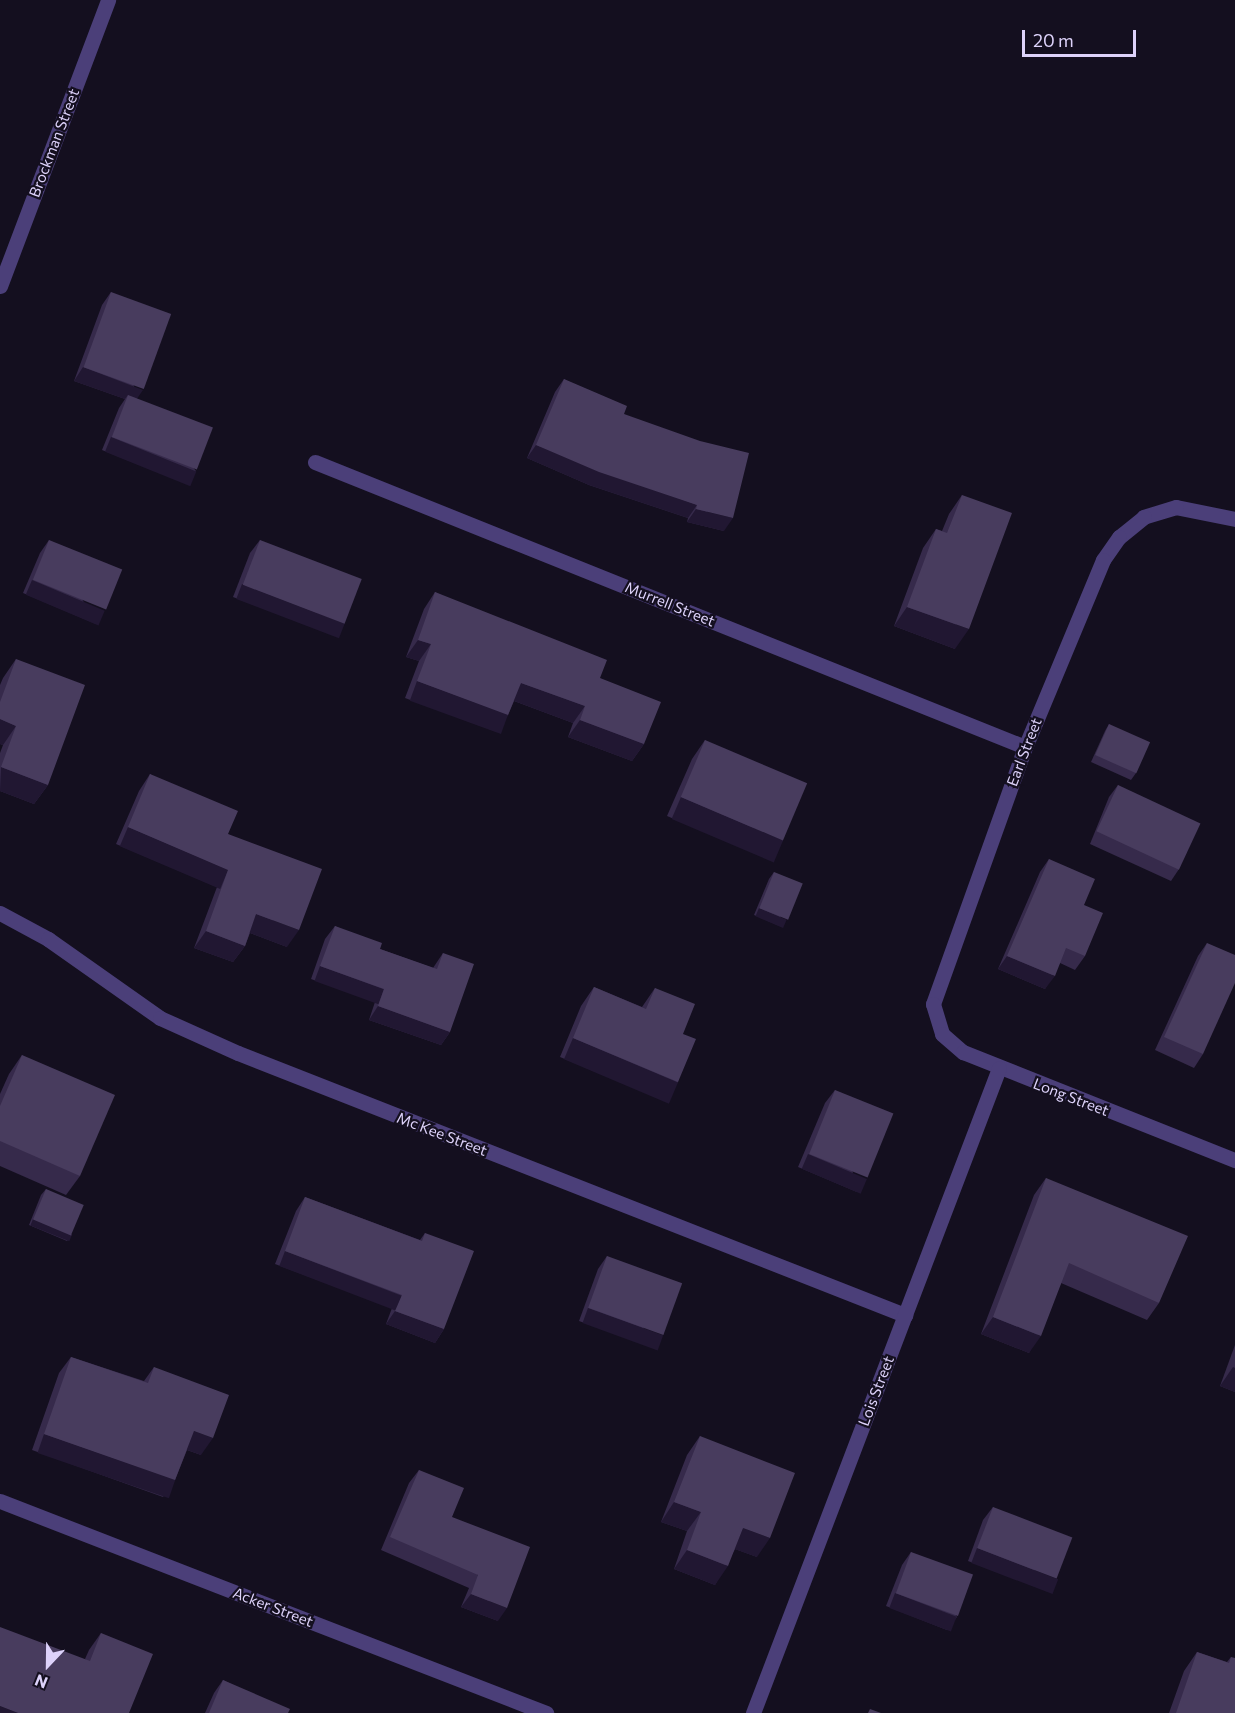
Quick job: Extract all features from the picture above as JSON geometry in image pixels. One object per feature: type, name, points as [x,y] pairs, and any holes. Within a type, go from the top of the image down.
[{"type":"street","name":"Brockman Street","points":[[0,286],[108,0]]},
{"type":"street","name":"Murrell Street","points":[[315,462],[1025,747]]},
{"type":"street","name":"Earl Street","points":[[933,1004],[1025,747],[1103,560],[1119,537],[1144,517],[1176,507],[1235,519]]},
{"type":"street","name":"Mc Kee Street","points":[[0,913],[48,939],[160,1017],[238,1053],[905,1315]]},
{"type":"street","name":"Long Street","points":[[933,1004],[942,1034],[963,1052],[1235,1161]]},
{"type":"street","name":"Lois Street","points":[[753,1713],[999,1068]]},
{"type":"street","name":"Acker Street","points":[[0,1501],[546,1713]]},
{"type":"building","points":[[111,292],[171,314],[144,389],[84,367]]},
{"type":"building","points":[[564,379],[627,406],[624,414],[700,441],[749,453],[733,518],[696,509],[697,505],[599,472],[536,445]]},
{"type":"building","points":[[128,395],[213,428],[197,470],[112,437]]},
{"type":"building","points":[[962,495],[1012,513],[969,629],[907,607],[936,529],[947,533]]},
{"type":"building","points":[[49,540],[122,570],[106,609],[33,580]]},
{"type":"building","points":[[260,540],[362,579],[345,624],[243,585]]},
{"type":"building","points":[[435,592],[607,660],[600,678],[661,702],[644,744],[580,720],[585,706],[521,683],[508,715],[417,681],[431,644],[418,640]]},
{"type":"building","points":[[16,659],[85,685],[48,785],[1,767],[16,726],[0,719],[0,702]]},
{"type":"building","points":[[1109,724],[1150,742],[1136,773],[1095,755]]},
{"type":"building","points":[[705,740],[807,783],[783,840],[681,797]]},
{"type":"building","points":[[150,774],[238,811],[228,834],[322,869],[299,930],[256,914],[245,946],[206,931],[228,870],[128,827]]},
{"type":"building","points":[[1118,785],[1200,823],[1179,870],[1096,831]]},
{"type":"building","points":[[1049,859],[1095,879],[1084,905],[1103,913],[1085,956],[1066,948],[1055,976],[1007,956]]},
{"type":"building","points":[[774,872],[803,884],[788,920],[759,908]]},
{"type":"building","points":[[335,926],[382,943],[380,949],[437,969],[443,953],[474,964],[450,1032],[378,1006],[384,989],[320,966]]},
{"type":"building","points":[[1207,943],[1235,955],[1235,983],[1203,1054],[1164,1037]]},
{"type":"building","points":[[594,987],[646,1009],[655,988],[695,1004],[683,1034],[696,1039],[678,1082],[573,1038]]},
{"type":"building","points":[[22,1055],[115,1095],[80,1176],[0,1141],[0,1106]]},
{"type":"building","points":[[835,1090],[893,1114],[868,1178],[809,1154]]},
{"type":"building","points":[[1046,1178],[1188,1236],[1159,1303],[1069,1263],[1041,1336],[993,1317]]},
{"type":"building","points":[[46,1189],[84,1205],[71,1235],[33,1219]]},
{"type":"building","points":[[305,1197],[422,1241],[425,1233],[474,1251],[444,1329],[395,1311],[402,1295],[285,1251]]},
{"type":"building","points":[[607,1256],[682,1283],[663,1335],[588,1308]]},
{"type":"building","points":[[71,1357],[148,1383],[154,1367],[229,1395],[213,1438],[194,1431],[175,1480],[44,1434]]},
{"type":"building","points":[[700,1436],[795,1473],[770,1538],[743,1528],[728,1566],[687,1550],[701,1512],[674,1502]]},
{"type":"building","points":[[419,1470],[464,1488],[452,1517],[530,1547],[507,1608],[471,1594],[478,1575],[390,1537]]},
{"type":"building","points":[[993,1507],[1072,1537],[1057,1579],[977,1548]]},
{"type":"building","points":[[911,1552],[973,1575],[958,1616],[896,1593]]},
{"type":"building","points":[[0,1627],[90,1661],[101,1633],[153,1654],[129,1713],[18,1713],[0,1706]]},
{"type":"building","points":[[1197,1652],[1229,1663],[1231,1657],[1235,1658],[1235,1713],[1176,1713]]},
{"type":"building","points":[[223,1680],[290,1709],[288,1713],[209,1713]]},
{"type":"building","points":[[870,1709],[881,1713],[868,1713]]}]
